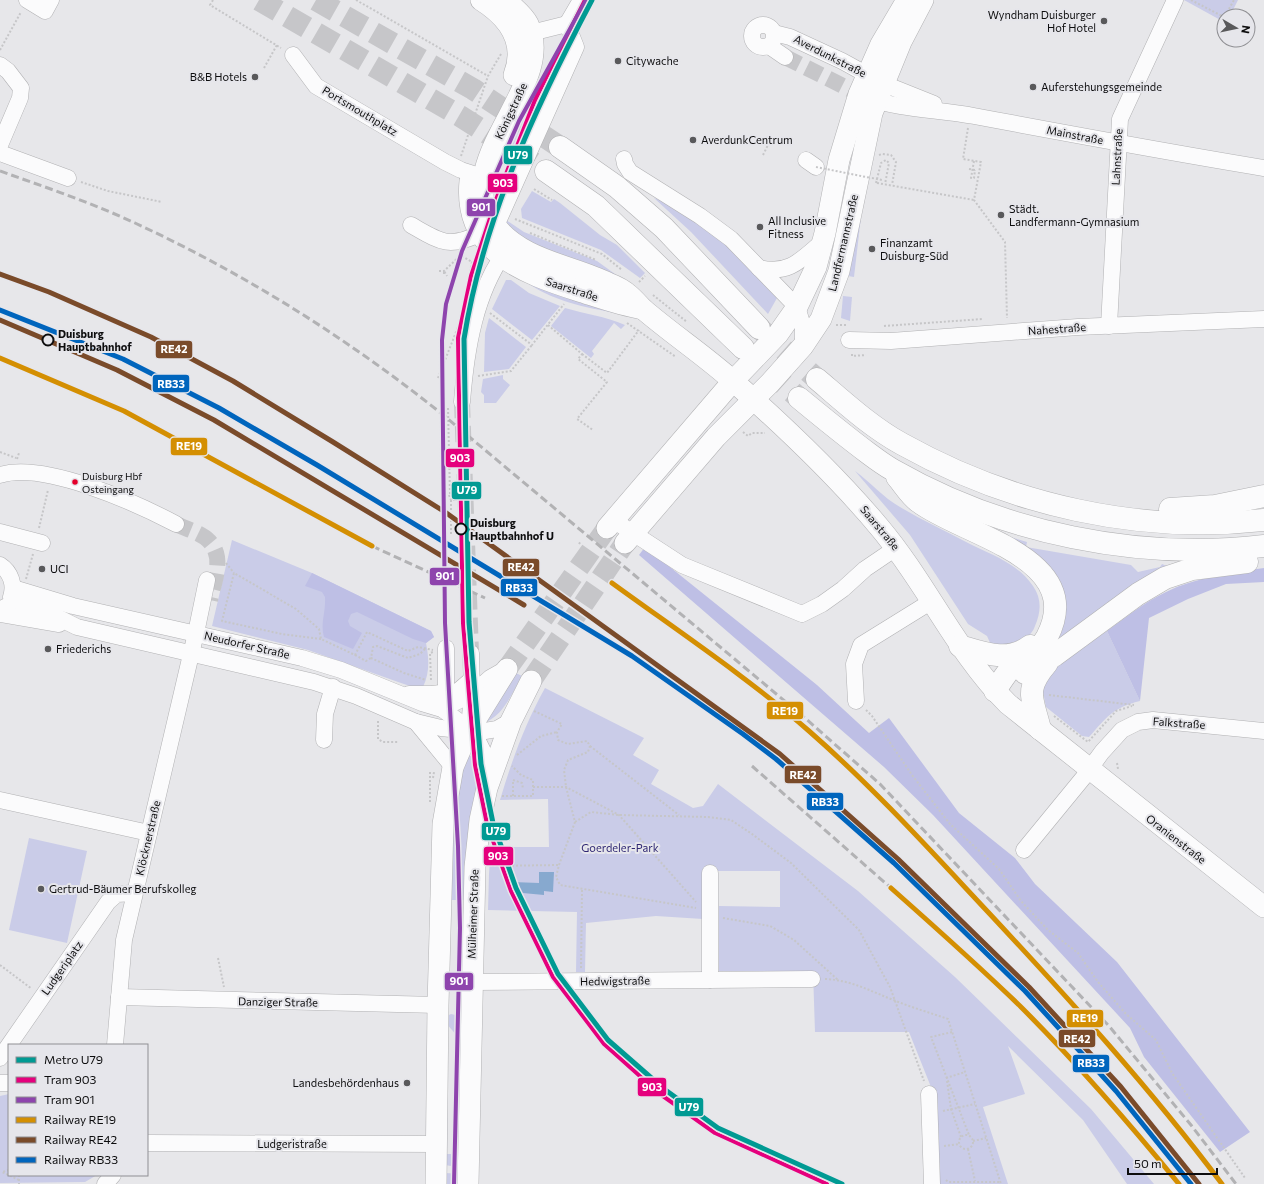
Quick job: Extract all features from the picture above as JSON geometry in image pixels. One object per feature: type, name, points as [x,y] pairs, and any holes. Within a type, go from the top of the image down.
[{"type":"highway","points":[[560,147],[617,187],[664,228],[759,328]]},
{"type":"highway","points":[[546,171],[596,206],[743,348]]},
{"type":"highway","points":[[818,379],[850,407],[901,443],[939,463],[997,489],[1078,511],[1152,521],[1215,523],[1264,520]]},
{"type":"highway","points":[[799,398],[844,435],[891,470],[942,496],[1024,526],[1066,536],[1112,544],[1166,549],[1213,549],[1264,546]]},
{"type":"highway","points":[[891,470],[918,502],[1010,549],[1039,570],[1048,580],[1053,590],[1055,604],[1051,629],[1042,644],[1012,668],[995,691]]},
{"type":"highway","points":[[1078,511],[1128,506],[1178,510],[1198,508],[1264,496]]},
{"type":"highway","points":[[995,691],[1009,684],[1055,655],[1138,594],[1165,578],[1192,568],[1264,560]]},
{"type":"highway","points":[[960,646],[999,656],[1013,655],[1034,642],[1053,617]]},
{"type":"highway","points":[[1046,722],[1032,698],[1033,682],[1055,655]]},
{"type":"main road","name":"Königstraße","points":[[472,174],[477,155],[511,83],[518,59],[516,38],[512,28],[503,16],[481,0]]},
{"type":"main road","points":[[505,0],[520,14],[528,24],[534,36]]},
{"type":"main road","name":"Landfermannstraße","points":[[610,524],[733,381],[778,334],[797,307],[816,267],[839,160],[872,89],[896,17],[907,0]]},
{"type":"main road","name":"Landfermannstraße","points":[[629,538],[716,437],[803,346],[821,319],[839,271],[869,125],[872,89],[901,42],[923,0]]},
{"type":"main road","name":"Königstraße","points":[[472,174],[491,154],[528,73],[534,36]]},
{"type":"main road","points":[[472,174],[469,200],[510,250]]},
{"type":"main road","name":"Saarstraße","points":[[510,250],[540,278],[618,305],[644,309],[733,381],[845,487],[896,548],[960,646],[995,691],[1008,704],[1046,722],[1090,769]]},
{"type":"main road","points":[[436,1184],[438,1004],[443,824],[454,767],[468,732],[507,669]]},
{"type":"main road","points":[[511,721],[531,681]]},
{"type":"main road","name":"Mülheimer Straße","points":[[468,1184],[475,867],[480,820],[496,792],[511,721]]},
{"type":"main road","name":"Oranienstraße","points":[[1090,769],[1146,815],[1264,907]]},
{"type":"main road","points":[[438,1004],[457,1008],[471,1019]]},
{"type":"street","points":[[28,0],[45,11],[51,0]]},
{"type":"street","points":[[534,36],[567,24],[581,0]]},
{"type":"street","name":"Lahnstraße","points":[[1109,326],[1120,119],[1175,0]]},
{"type":"street","points":[[411,225],[435,239],[447,242],[489,224],[576,47],[567,24]]},
{"type":"street","name":"Averdunkstraße","points":[[785,56],[772,40],[790,36],[872,89]]},
{"type":"street","name":"Portsmouthplatz","points":[[293,55],[310,88],[472,174]]},
{"type":"street","points":[[0,65],[8,71],[21,88],[20,98],[0,145]]},
{"type":"street","name":"Mainstraße","points":[[872,89],[912,108],[964,119],[1264,168]]},
{"type":"street","points":[[0,153],[68,178]]},
{"type":"street","points":[[624,159],[624,164],[630,172],[700,216],[731,239],[760,268],[797,307],[803,326],[803,346]]},
{"type":"street","points":[[760,268],[772,271],[786,269],[795,265],[822,242]]},
{"type":"street","points":[[455,405],[471,333],[491,273],[510,250]]},
{"type":"street","name":"Nahestraße","points":[[849,340],[891,341],[1109,326],[1264,319]]},
{"type":"street","points":[[0,475],[8,472],[24,472],[53,476],[97,488],[176,524]]},
{"type":"street","points":[[610,524],[629,538],[682,565],[802,614],[832,596],[865,569],[896,548]]},
{"type":"street","points":[[0,532],[39,542]]},
{"type":"street","points":[[0,565],[19,585],[2,610]]},
{"type":"street","name":"Klöcknerstraße","points":[[115,1044],[124,940],[196,634],[207,580]]},
{"type":"street","name":"Neudorfer Straße","points":[[19,585],[73,606],[302,658],[341,670],[422,703],[442,709],[457,720],[478,741],[484,754],[496,792]]},
{"type":"street","points":[[856,701],[854,664],[861,645],[932,601]]},
{"type":"street","name":"Neudorfer Straße","points":[[2,610],[13,604],[21,604],[39,608],[77,627],[333,687],[416,722],[468,732]]},
{"type":"street","points":[[446,648],[446,692]]},
{"type":"street","points":[[471,653],[472,687],[468,732],[497,729],[511,721]]},
{"type":"street","points":[[442,709],[472,687],[507,669]]},
{"type":"street","points":[[324,740],[325,714],[333,687]]},
{"type":"street","points":[[399,693],[417,695],[458,691],[472,687]]},
{"type":"street","name":"Falkstraße","points":[[1024,850],[1102,752],[1122,730],[1138,722],[1153,720],[1264,731]]},
{"type":"street","name":"Neudorfer Straße","points":[[416,722],[454,767]]},
{"type":"street","points":[[0,800],[149,833]]},
{"type":"street","points":[[710,873],[710,980]]},
{"type":"street","name":"Ludgeriplatz","points":[[10,1044],[108,902],[117,894],[134,893]]},
{"type":"street","name":"Hedwigstraße","points":[[472,982],[812,979]]},
{"type":"street","name":"Danziger Straße","points":[[119,998],[438,1004]]},
{"type":"street","name":"Ludgeriplatz","points":[[0,1058],[8,1046]]},
{"type":"street","points":[[929,1094],[938,1180]]},
{"type":"street","name":"Ludgeristraße","points":[[148,1143],[437,1144]]},
{"type":"street","points":[[105,1184],[112,1176]]},
{"type":"path","points":[[0,50],[28,0]]},
{"type":"path","points":[[213,0],[210,5],[293,55]]},
{"type":"path","points":[[356,0],[488,76],[460,154],[472,174]]},
{"type":"path","points":[[1191,0],[1216,12]]},
{"type":"path","points":[[264,68],[277,45]]},
{"type":"path","points":[[964,119],[962,159],[981,162],[974,200]]},
{"type":"path","points":[[763,155],[769,143]]},
{"type":"path","points":[[877,156],[887,154],[894,158],[896,166],[892,185]]},
{"type":"path","points":[[877,183],[881,163],[886,160],[889,163],[885,184]]},
{"type":"path","points":[[969,170],[975,170],[974,178],[972,178],[974,161]]},
{"type":"path","points":[[811,164],[882,180],[882,184]]},
{"type":"path","points":[[872,172],[872,178]]},
{"type":"path","points":[[68,178],[108,191],[162,202]]},
{"type":"path","points":[[867,181],[974,200],[1005,242],[1007,318]]},
{"type":"path","points":[[534,189],[552,200]]},
{"type":"path","points":[[462,314],[472,262],[489,224]]},
{"type":"path","points":[[443,273],[489,224],[524,224],[602,254],[626,274]]},
{"type":"path","points":[[632,278],[638,283],[646,276]]},
{"type":"path","points":[[475,377],[511,372],[564,304]]},
{"type":"path","points":[[486,310],[532,345]]},
{"type":"path","points":[[438,378],[460,321]]},
{"type":"path","points":[[548,325],[607,373],[639,330]]},
{"type":"path","points":[[632,327],[639,330],[677,358]]},
{"type":"path","points":[[582,354],[578,359],[607,382],[577,419],[593,430]]},
{"type":"path","points":[[455,405],[450,494],[462,500]]},
{"type":"path","points":[[449,429],[451,534]]},
{"type":"path","points":[[748,436],[752,433],[766,433]]},
{"type":"path","points":[[0,452],[25,461]]},
{"type":"path","points":[[17,459],[19,453]]},
{"type":"path","points":[[19,585],[39,542],[53,476]]},
{"type":"path","points":[[451,500],[458,493]]},
{"type":"path","points":[[462,506],[462,613]]},
{"type":"path","points":[[455,550],[455,548],[463,548]]},
{"type":"path","points":[[226,563],[234,573],[296,609],[319,629],[321,639]]},
{"type":"path","points":[[234,573],[222,621],[282,634],[321,639],[366,661],[371,658]]},
{"type":"path","points":[[356,655],[367,632],[408,651],[418,648],[424,649],[420,654],[405,658],[377,646],[373,647],[371,658]]},
{"type":"path","points":[[430,653],[430,677]]},
{"type":"path","points":[[371,658],[404,673],[422,678]]},
{"type":"path","points":[[1032,698],[1040,699],[1047,695],[1134,705],[1116,712],[1088,742],[1046,722]]},
{"type":"path","points":[[856,701],[872,716],[912,776],[950,824],[999,869],[1021,901],[1048,930],[1078,953],[1098,982],[1126,1014],[1156,1040],[1172,1073],[1245,1178]]},
{"type":"path","points":[[529,709],[562,724],[557,732],[558,740],[568,744],[587,741],[590,746],[680,816]]},
{"type":"path","points":[[372,719],[385,724]]},
{"type":"path","points":[[378,721],[378,739],[383,742],[398,742]]},
{"type":"path","points":[[515,757],[541,736],[557,732]]},
{"type":"path","points":[[533,788],[566,787],[619,815],[702,908],[582,890],[560,885],[556,877],[575,822],[566,787],[564,770],[568,760],[588,752],[590,746]]},
{"type":"path","points":[[496,792],[513,796],[533,796],[533,780],[522,775],[510,763]]},
{"type":"path","points":[[1117,763],[1117,769],[1120,772]]},
{"type":"path","points":[[429,798],[430,772]]},
{"type":"path","points":[[513,796],[513,780],[522,783],[523,789]]},
{"type":"path","points":[[575,822],[591,812],[619,815],[708,817],[731,820],[791,863],[859,930],[890,987],[929,1094]]},
{"type":"path","points":[[475,867],[559,865]]},
{"type":"path","points":[[582,890],[582,962]]},
{"type":"path","points":[[711,916],[770,926],[794,940],[838,980]]},
{"type":"path","points":[[218,958],[225,990]]},
{"type":"path","points":[[0,965],[42,997]]},
{"type":"path","points":[[812,979],[838,980],[857,984],[894,1000],[948,1020],[1001,1183],[948,1182],[938,1180]]},
{"type":"path","points":[[952,1032],[931,1037],[969,1135],[973,1141]]},
{"type":"path","points":[[946,1078],[965,1072]]},
{"type":"path","points":[[946,1078],[951,1110],[961,1137],[959,1144]]},
{"type":"path","points":[[940,1116],[943,1112],[975,1104]]},
{"type":"path","points":[[961,1137],[969,1135]]},
{"type":"path","points":[[973,1141],[986,1138]]},
{"type":"path","points":[[959,1144],[961,1148],[968,1149],[973,1145],[973,1141]]},
{"type":"path","points":[[943,1154],[943,1146],[959,1144]]},
{"type":"path","points":[[968,1149],[975,1182]]},
{"type":"path","points":[[8,1170],[2,1172],[8,1175]]},
{"type":"path","points":[[10,1176],[19,1180]]},
{"type":"path","points":[[19,1176],[19,1184]]},
{"type":"green space","points":[[1184,0],[1238,0],[1234,8],[1216,8],[1216,18]]},
{"type":"green space","points":[[527,108],[549,120],[546,133],[526,175],[506,163],[507,155]]},
{"type":"green space","points":[[532,191],[551,202],[554,199],[560,203],[600,235],[617,245],[645,273],[640,278],[601,250],[522,218],[521,209]]},
{"type":"green space","points":[[654,198],[668,203],[710,228],[777,298],[768,314],[691,232]]},
{"type":"green space","points":[[861,217],[854,277],[848,276]]},
{"type":"green space","points":[[506,220],[524,232],[597,261],[626,282],[527,242],[505,223]]},
{"type":"green space","points":[[514,274],[615,313],[574,304],[551,296]]},
{"type":"green space","points":[[506,280],[511,280],[529,293],[560,306],[532,340],[492,309]]},
{"type":"green space","points":[[843,296],[852,297],[850,321],[841,318]]},
{"type":"green space","points":[[565,308],[602,317],[625,325],[621,329],[614,323],[592,351],[594,354],[591,358],[551,326]]},
{"type":"green space","points":[[489,318],[526,347],[509,369],[484,372],[485,333]]},
{"type":"green space","points":[[503,375],[503,379],[510,385],[496,403],[484,403],[484,395],[481,392],[483,379]]},
{"type":"green space","points":[[855,471],[883,495],[908,512],[1004,560],[1027,578],[1036,591],[1040,606],[1032,632],[1027,637],[1016,643],[991,645],[987,636],[968,624],[910,535]]},
{"type":"green space","points":[[1007,536],[1027,542],[1026,547],[1131,565],[1138,572],[1160,567],[1162,564],[1172,568],[1036,660],[1060,584],[1044,561]]},
{"type":"green space","points":[[232,540],[312,573],[431,631],[434,637],[426,643],[428,665],[427,676],[423,687],[413,687],[308,650],[212,626]]},
{"type":"green space","points":[[1107,631],[1140,701],[1116,710],[1089,737],[1082,736],[1046,707],[1042,687],[1057,666]]},
{"type":"green space","points":[[512,671],[522,676],[507,703],[497,715],[484,723]]},
{"type":"green space","name":"Goerdeler-Park","points":[[545,688],[644,738],[633,755],[659,770],[651,784],[693,808],[703,806],[718,784],[858,891],[955,977],[1091,1109],[1154,1184],[1127,1184],[1083,1120],[1008,1046],[1025,1094],[983,1107],[1008,1184],[939,1184],[935,1097],[909,1032],[815,1032],[813,971],[719,971],[719,906],[780,907],[780,871],[702,871],[703,919],[656,916],[586,923],[585,972],[576,972],[577,912],[488,910],[491,847],[549,847],[548,799],[500,800],[520,742],[531,715]]},
{"type":"green space","points":[[478,753],[480,774],[465,900],[451,900],[448,846],[465,754],[471,756]]},
{"type":"green space","name":"Gertrud-Bäumer Berufskolleg","points":[[29,838],[87,851],[67,943],[9,930]]},
{"type":"green space","points":[[451,1014],[460,1016],[461,1021],[460,1144],[458,1142],[459,1038],[445,1022],[447,1016]]},
{"type":"green space","points":[[444,1034],[448,1038],[447,1154],[451,1154],[451,1166],[445,1165]]},
{"type":"green space","points":[[8,1094],[8,1176],[95,1176],[85,1182],[0,1183],[0,1096]]},
{"type":"green space","points":[[445,1173],[463,1174],[462,1184],[446,1184]]},
{"type":"shaded area","points":[[645,547],[817,685],[869,733],[889,718],[959,813],[1015,858],[1035,884],[1117,962],[1250,1132],[1220,1152],[1144,1057],[1130,1028],[933,815],[884,767],[639,555]]},
{"type":"shaded area","points":[[1264,568],[1264,582],[1226,584],[1188,599],[1149,618],[1140,701],[1107,631],[1151,600],[1177,587],[1214,576]]},
{"type":"shaded area","points":[[312,573],[431,631],[434,637],[426,643],[413,639],[357,612],[351,614],[348,621],[350,626],[362,633],[353,649],[324,637],[323,622],[325,597],[322,592],[305,586]]},
{"type":"shaded area","points":[[539,872],[554,872],[553,892],[544,891],[544,895],[512,892],[512,882],[539,883]]},
{"type":"tunnel","points":[[259,0],[460,116],[546,171]]},
{"type":"tunnel","points":[[316,0],[473,89],[560,147]]},
{"type":"tunnel","points":[[785,57],[859,94]]},
{"type":"tunnel","points":[[759,328],[817,379]]},
{"type":"tunnel","points":[[743,348],[799,398]]},
{"type":"tunnel","points":[[462,402],[471,653]]},
{"type":"tunnel","points":[[176,524],[194,531],[206,538],[214,547],[217,569],[210,600]]},
{"type":"tunnel","points":[[507,669],[607,528]]},
{"type":"tunnel","points":[[531,681],[625,543]]},
{"type":"railway","points":[[0,171],[119,216],[216,264],[294,309],[332,334],[369,359],[442,414],[805,718],[880,784],[1109,1026],[1191,1125],[1236,1184]]},
{"type":"railway","points":[[372,546],[485,598]]},
{"type":"railway","points":[[752,766],[891,888]]},
{"type":"metro line","name":"U79","points":[[592,0],[551,81],[514,164],[484,250],[464,339],[469,622],[481,764],[493,823],[516,888],[558,974],[608,1040],[664,1089],[718,1128],[842,1184]]},
{"type":"tram line","name":"903","points":[[585,0],[535,100],[497,197],[471,276],[458,338],[463,623],[475,765],[487,824],[511,891],[553,977],[604,1044],[660,1094],[715,1133],[827,1184]]},
{"type":"tram line","name":"901","points":[[454,1184],[460,928],[458,846],[445,623],[442,340],[446,304],[462,251],[519,121],[586,0]]},
{"type":"rail line","name":"RE42","points":[[0,274],[49,292],[151,337],[233,381],[333,442],[445,512],[780,754],[898,859],[1029,987],[1121,1087],[1199,1184]]},
{"type":"rail line","name":"RB33","points":[[0,310],[123,359],[219,408],[317,465],[632,656],[743,734],[776,759],[894,863],[1025,991],[1116,1091],[1191,1184]]},
{"type":"rail line","name":"RE42","points":[[0,320],[117,370],[214,420],[524,605]]},
{"type":"rail line","name":"RE19","points":[[0,358],[124,411],[372,546]]},
{"type":"rail line","name":"RE19","points":[[612,583],[761,692],[809,731],[856,774],[923,842],[1079,1011],[1167,1113],[1222,1184]]},
{"type":"rail line","name":"RE19","points":[[891,888],[989,977],[1042,1028],[1141,1138],[1179,1184]]},
{"type":"place","name":"Wyndham Duisburger Hof Hotel","points":[[1104,21]]},
{"type":"place","name":"Citywache","points":[[618,61]]},
{"type":"place","name":"B&B Hotels","points":[[255,77]]},
{"type":"place","name":"Auferstehungsgemeinde","points":[[1033,87]]},
{"type":"place","name":"AverdunkCentrum","points":[[693,140]]},
{"type":"place","name":"Städt. Landfermann-Gymnasium","points":[[1001,215]]},
{"type":"place","name":"All Inclusive Fitness","points":[[760,227]]},
{"type":"place","name":"Finanzamt Duisburg-Süd","points":[[872,249]]},
{"type":"place","name":"Duisburg Hauptbahnhof","points":[[48,340]]},
{"type":"place","name":"Duisburg Hbf Osteingang","points":[[75,482]]},
{"type":"place","name":"Duisburg Hauptbahnhof U","points":[[461,529]]},
{"type":"place","name":"UCI","points":[[42,569]]},
{"type":"place","name":"Friederichs","points":[[48,649]]},
{"type":"place","name":"Gertrud-Bäumer Berufskolleg","points":[[41,889]]},
{"type":"place","name":"Landesbehördenhaus","points":[[407,1083]]}]
